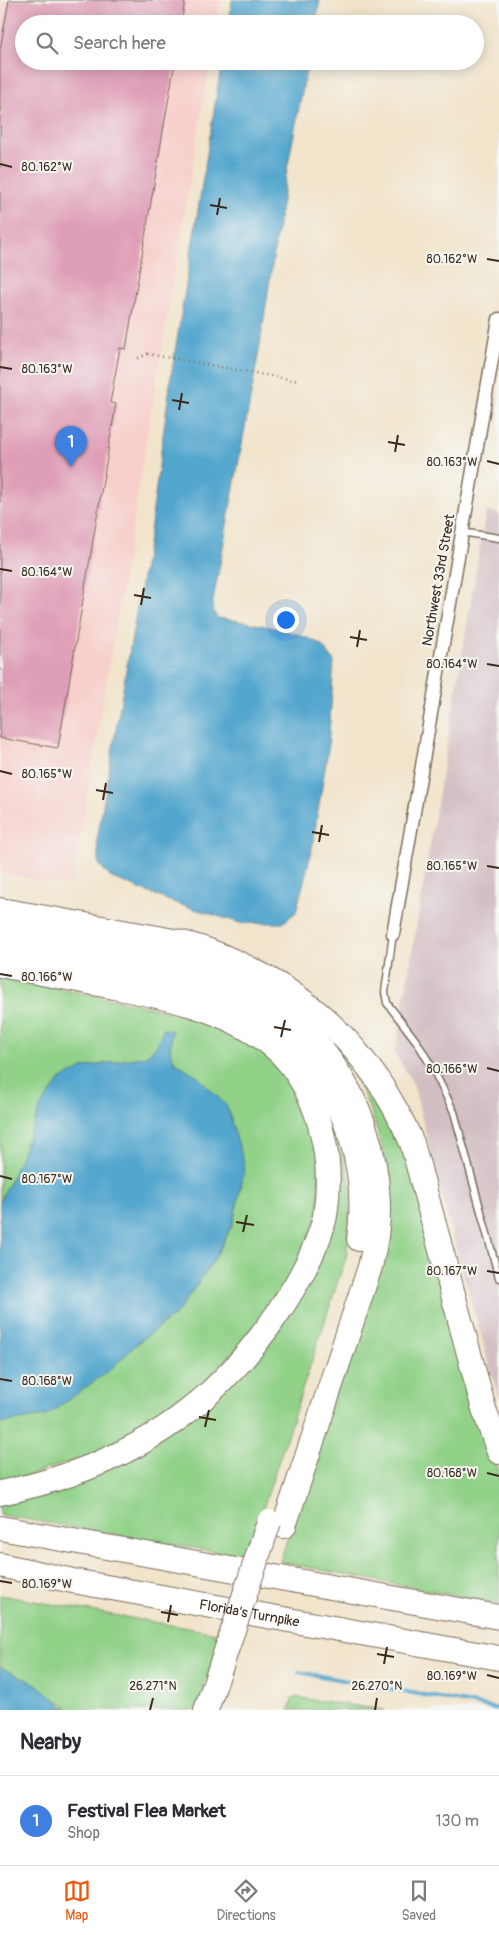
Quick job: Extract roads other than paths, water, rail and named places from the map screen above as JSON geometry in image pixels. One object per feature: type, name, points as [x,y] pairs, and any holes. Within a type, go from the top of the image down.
[{"type":"highway","points":[[0,910],[140,935],[208,951],[260,974],[295,995],[330,1023],[356,1049],[393,1101],[412,1143],[484,1409],[499,1452]]},
{"type":"highway","points":[[0,928],[169,959],[213,973],[242,985],[289,1017],[313,1039],[337,1068],[352,1092],[363,1120],[377,1178],[376,1237],[370,1267],[277,1524],[230,1664],[206,1710]]},
{"type":"highway","points":[[0,947],[172,981],[232,1001],[277,1028],[299,1048],[328,1086],[350,1131],[361,1190],[362,1220],[357,1256],[277,1524]]},
{"type":"highway","points":[[0,965],[193,1004],[243,1025],[270,1044],[288,1062],[303,1083],[322,1134],[327,1160],[328,1190],[324,1218],[316,1245],[302,1274],[265,1332],[239,1364],[214,1389],[188,1410],[129,1449],[62,1477],[0,1493]]},
{"type":"highway","points":[[0,1528],[499,1618]]},
{"type":"highway","name":"Florida's Turnpike","points":[[0,1565],[73,1581],[499,1658]]},
{"type":"highway","points":[[0,1579],[73,1581]]},
{"type":"highway","points":[[224,1710],[230,1664]]},
{"type":"street","name":"Northwest 33rd Street","points":[[393,934],[499,319]]},
{"type":"lane","points":[[461,532],[499,538]]},
{"type":"lane","points":[[393,934],[385,992],[388,1003],[421,1049],[454,1112],[499,1278]]},
{"type":"water","points":[[232,0],[320,0],[317,15],[230,15]]},
{"type":"water","points":[[221,70],[306,70],[285,180],[259,351],[212,607],[217,618],[272,628],[314,641],[322,646],[334,661],[328,750],[311,854],[296,912],[283,923],[240,923],[172,902],[110,877],[99,864],[97,840],[150,532],[171,377]]},
{"type":"water","points":[[163,1029],[172,1031],[170,1051],[175,1062],[196,1075],[227,1106],[245,1167],[233,1223],[214,1260],[177,1313],[142,1339],[111,1369],[46,1416],[0,1423],[0,1201],[14,1173],[41,1106],[60,1080],[82,1068],[146,1056],[156,1047]]},
{"type":"water","points":[[0,1667],[36,1684],[68,1710],[0,1710]]},
{"type":"waterway","points":[[299,1672],[499,1709]]},
{"type":"place","name":"Festival Flea Market","points":[[71,467]]}]
